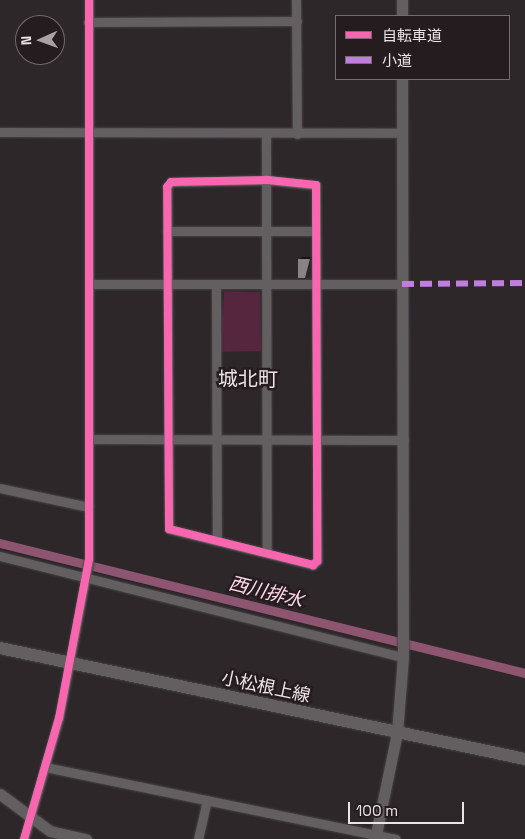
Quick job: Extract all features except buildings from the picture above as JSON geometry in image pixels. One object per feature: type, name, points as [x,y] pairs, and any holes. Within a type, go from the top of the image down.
[{"type":"main road","name":"小松根上線","points":[[0,648],[525,759]]},
{"type":"street","points":[[24,839],[45,768],[71,664],[89,559],[89,0]]},
{"type":"street","points":[[296,0],[297,134]]},
{"type":"street","points":[[402,0],[402,15]]},
{"type":"street","points":[[88,22],[297,22]]},
{"type":"street","points":[[375,837],[397,733],[403,653],[402,80]]},
{"type":"street","points":[[0,132],[401,133]]},
{"type":"street","points":[[266,133],[266,553]]},
{"type":"street","points":[[312,181],[316,231],[318,440],[317,560],[313,565],[169,529],[167,230],[167,187],[171,182],[312,181]]},
{"type":"street","points":[[167,230],[316,231]]},
{"type":"street","points":[[90,284],[216,287],[402,284]]},
{"type":"street","points":[[216,287],[217,540]]},
{"type":"street","points":[[90,439],[168,442],[404,440]]},
{"type":"street","points":[[0,488],[89,507]]},
{"type":"street","points":[[0,556],[403,653]]},
{"type":"street","points":[[45,768],[207,800],[375,837],[396,839]]},
{"type":"street","points":[[0,794],[50,831],[86,839]]},
{"type":"street","points":[[198,839],[207,800]]},
{"type":"shaded area","points":[[224,291],[260,292],[261,351],[220,352]]},
{"type":"waterway","name":"西川排水","points":[[0,543],[525,673]]},
{"type":"marked path","points":[[402,284],[525,283]]},
{"type":"cycle path","points":[[24,839],[59,718],[89,559],[89,0]]},
{"type":"cycle path","points":[[267,180],[316,185],[317,561],[313,565],[169,529],[167,187],[171,182],[267,180]]},
{"type":"district","name":"城北町","points":[[248,379]]}]
